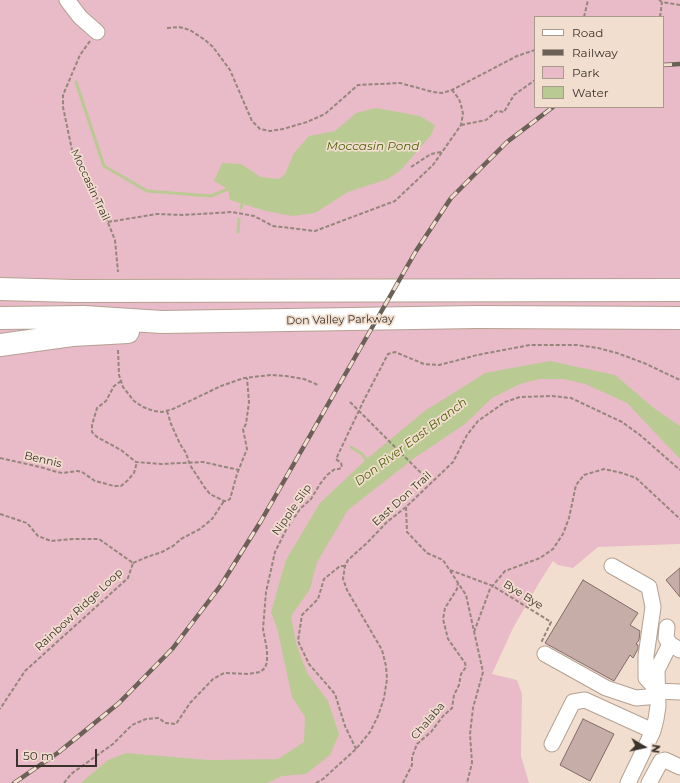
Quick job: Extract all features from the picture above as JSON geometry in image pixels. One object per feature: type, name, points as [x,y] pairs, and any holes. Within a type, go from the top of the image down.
[{"type":"highway","points":[[0,289],[129,291],[680,290]]},
{"type":"highway","name":"Don Valley Parkway","points":[[0,318],[84,317],[162,322],[477,318],[680,318]]},
{"type":"highway","points":[[0,345],[72,335],[130,332],[162,322]]},
{"type":"street","points":[[67,0],[80,18],[97,32]]},
{"type":"street","points":[[612,566],[650,587],[653,607],[646,656],[646,678],[658,693]]},
{"type":"street","points":[[628,783],[653,731],[656,719],[658,693],[657,670],[675,647],[666,638],[667,627]]},
{"type":"street","points":[[545,654],[606,688],[636,698],[658,693],[680,692]]},
{"type":"street","points":[[552,744],[573,702],[586,700],[653,731]]},
{"type":"street","points":[[649,783],[660,761],[665,760],[680,767]]},
{"type":"path","points":[[584,16],[588,0]]},
{"type":"path","points":[[659,0],[662,2],[680,5]]},
{"type":"path","points":[[660,16],[662,2]]},
{"type":"path","points":[[167,28],[190,30],[213,47],[230,70],[252,120],[260,129],[270,131],[307,122],[325,114],[359,84],[400,83],[442,93],[452,90],[517,56],[534,50]]},
{"type":"path","name":"Moccasin Trail","points":[[97,32],[80,54],[63,95],[63,107],[72,150],[108,222],[115,240],[118,272]]},
{"type":"path","points":[[461,125],[486,120],[497,111],[504,112],[514,95],[534,81]]},
{"type":"path","points":[[108,222],[157,214],[183,215],[232,212],[254,216],[273,226],[314,231],[395,202],[433,165],[461,125],[463,114],[461,105],[459,99],[452,90]]},
{"type":"path","points":[[411,167],[431,154],[442,152]]},
{"type":"path","points":[[359,410],[388,354],[395,352],[424,364],[439,365],[530,344],[577,345],[617,353],[644,363],[680,380]]},
{"type":"path","points":[[118,350],[121,380],[127,394],[141,406],[154,411],[167,411],[180,407],[221,386],[247,378],[271,375],[286,376],[304,379],[318,385]]},
{"type":"path","points":[[133,563],[162,552],[200,529],[212,519],[224,501],[230,499],[247,449],[243,429],[246,424],[249,402],[247,378]]},
{"type":"path","points":[[121,380],[114,386],[106,402],[97,408],[92,426],[92,432],[97,437],[121,450],[137,462],[161,464],[189,462],[211,463],[239,470]]},
{"type":"path","name":"East Don Trail","points":[[345,566],[353,554],[367,543],[386,522],[406,507],[453,462],[467,434],[478,421],[505,402],[520,397],[552,396],[570,398],[622,422],[640,435],[680,470]]},
{"type":"path","points":[[350,402],[432,483]]},
{"type":"path","name":"Nipple Slip","points":[[64,783],[71,774],[113,744],[132,725],[146,719],[160,718],[165,723],[176,724],[190,702],[213,679],[224,673],[248,674],[260,672],[265,668],[267,662],[267,650],[263,629],[266,592],[275,552],[286,530],[300,509],[311,499],[327,475],[335,469],[342,467],[341,463],[336,459],[359,410]]},
{"type":"path","points":[[167,411],[170,424],[186,453],[189,462],[210,494],[224,501]]},
{"type":"path","name":"Bennis","points":[[0,458],[57,472],[82,472],[95,481],[114,486],[121,486],[128,480],[134,473],[137,462]]},
{"type":"path","points":[[474,632],[490,589],[506,572],[540,558],[553,549],[569,518],[576,485],[584,475],[604,469],[636,478],[680,519]]},
{"type":"path","points":[[406,507],[407,532],[427,553],[443,560],[466,595],[483,672],[473,708],[470,734],[472,763],[467,783]]},
{"type":"path","name":"Rainbow Ridge Loop","points":[[0,514],[27,523],[38,536],[51,541],[99,539],[133,563],[128,578],[25,671],[0,709]]},
{"type":"path","points":[[316,783],[323,779],[356,749],[370,732],[378,716],[384,698],[387,679],[386,666],[382,650],[347,590],[343,579],[345,566],[340,566],[324,579],[318,599],[302,615],[298,640],[309,664],[335,694],[345,726],[356,749]]},
{"type":"path","name":"Bye Bye","points":[[449,569],[493,586],[551,622],[537,650],[545,654]]},
{"type":"path","name":"Chalaba","points":[[403,783],[412,765],[412,757],[417,744],[431,732],[443,716],[452,708],[454,695],[459,685],[461,674],[466,667],[465,663],[448,639],[443,619],[445,608],[457,589],[458,583]]},
{"type":"green space","points":[[0,0],[680,0],[680,544],[598,547],[573,568],[558,565],[553,561],[539,583],[513,628],[492,674],[517,680],[522,694],[521,756],[529,783],[0,783]]},
{"type":"water","name":"Moccasin Pond","points":[[376,108],[420,116],[435,125],[431,135],[401,170],[388,179],[348,192],[315,213],[292,216],[266,211],[230,200],[228,189],[214,181],[222,163],[241,164],[261,177],[279,179],[285,174],[294,153],[309,136],[335,131],[356,113]]},
{"type":"water","name":"Don River East Branch","points":[[550,361],[615,375],[655,409],[680,426],[680,459],[627,403],[585,384],[563,379],[540,379],[520,384],[492,398],[465,424],[413,459],[348,510],[317,562],[310,589],[291,616],[296,643],[307,673],[328,701],[339,734],[330,755],[306,774],[282,776],[267,783],[81,783],[108,760],[126,753],[209,760],[278,759],[304,742],[305,717],[292,697],[277,628],[271,612],[286,560],[320,503],[369,457],[426,410],[485,373]]},
{"type":"building","points":[[680,568],[680,597],[666,580]]},
{"type":"building","points":[[583,580],[638,613],[630,625],[640,631],[639,640],[636,644],[638,645],[638,649],[633,658],[630,655],[614,681],[545,643]]},
{"type":"building","points":[[583,719],[614,734],[590,781],[560,765]]},
{"type":"waterway","points":[[76,82],[104,166],[147,191],[211,196],[228,189]]},
{"type":"waterway","points":[[241,208],[242,204]]},
{"type":"waterway","points":[[238,232],[239,219]]},
{"type":"waterway","name":"Don River East Branch","points":[[351,447],[362,454],[368,462]]},
{"type":"railway","points":[[664,65],[680,64]]},
{"type":"railway","points":[[14,783],[59,752],[119,703],[173,648],[221,585],[261,521],[416,251],[451,198],[507,142],[552,108]]}]
